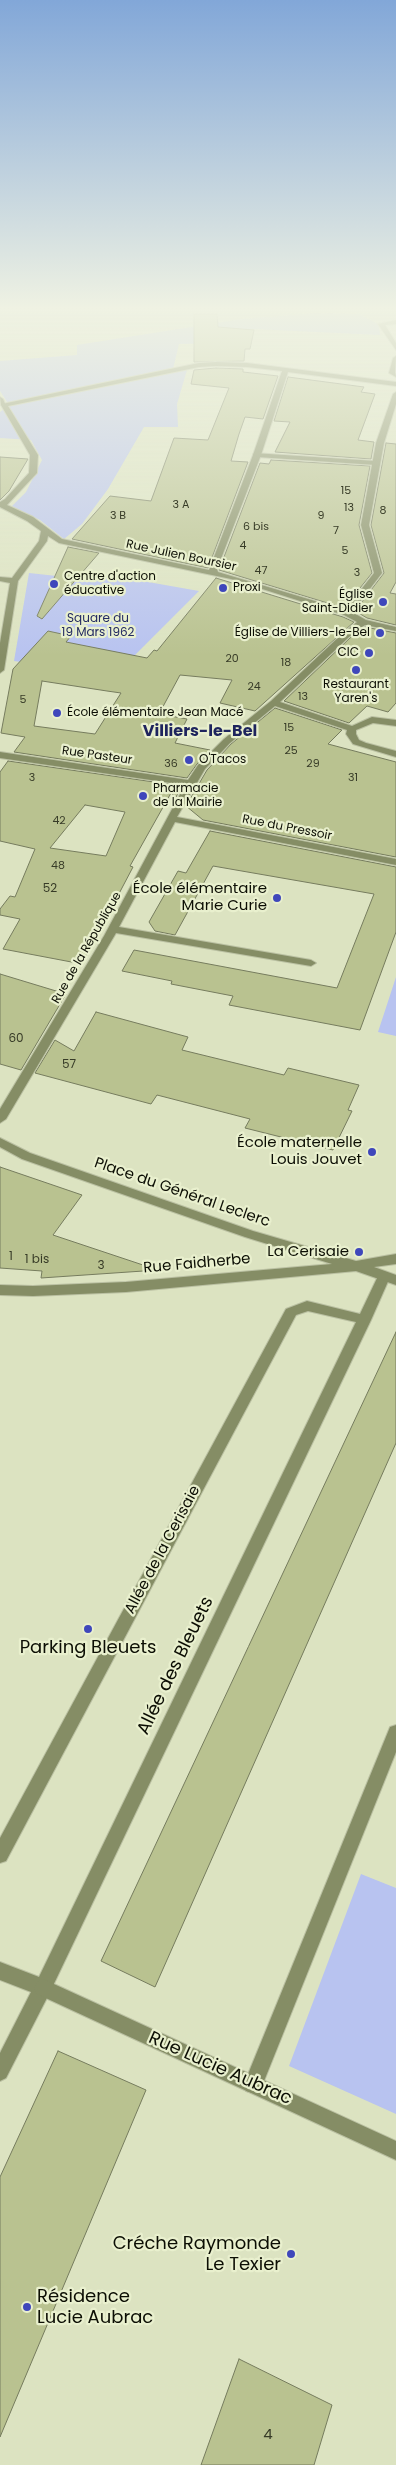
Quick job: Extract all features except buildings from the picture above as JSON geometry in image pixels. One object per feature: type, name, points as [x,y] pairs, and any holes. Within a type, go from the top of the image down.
[{"type":"street","points":[[1,504],[8,500],[33,473],[34,455],[17,426]]},
{"type":"street","points":[[215,574],[212,569],[267,426]]},
{"type":"street","points":[[348,613],[378,573],[365,525],[380,443],[386,426]]},
{"type":"street","points":[[257,455],[376,463]]},
{"type":"street","name":"Rue Julien Boursier","points":[[1,504],[30,519],[59,541],[75,546],[215,574],[348,613],[363,622],[396,629]]},
{"type":"street","points":[[0,670],[14,581],[44,541],[45,529]]},
{"type":"street","points":[[0,579],[14,581]]},
{"type":"street","name":"Rue de la République","points":[[0,1118],[114,929],[201,767],[227,740],[274,703],[346,635],[363,622]]},
{"type":"street","points":[[274,703],[352,729],[378,719],[396,723]]},
{"type":"street","points":[[352,729],[351,734],[356,742],[396,754]]},
{"type":"street","name":"Rue Pasteur","points":[[0,755],[191,783]]},
{"type":"street","name":"Rue du Pressoir","points":[[172,819],[396,862]]},
{"type":"street","points":[[114,929],[312,963]]},
{"type":"street","name":"Place du Général Leclerc","points":[[0,1142],[26,1156],[249,1234],[390,1278]]},
{"type":"street","name":"Rue Faidherbe","points":[[0,1290],[33,1291],[126,1287],[356,1266],[396,1259]]},
{"type":"street","name":"Allée des Bleuets","points":[[0,2072],[43,1988],[364,1320],[390,1278]]},
{"type":"street","name":"Allée de la Cerisaie","points":[[0,1855],[291,1312],[307,1306],[326,1308],[364,1320]]},
{"type":"street","points":[[253,2084],[396,1732]]},
{"type":"street","points":[[0,1971],[43,1988]]},
{"type":"street","name":"Rue Lucie Aubrac","points":[[43,1988],[396,2151]]},
{"type":"green space","points":[[0,426],[178,426],[144,427],[108,489],[82,524],[64,539],[40,520],[12,506],[26,492],[42,460],[31,440],[0,438]]},
{"type":"green space","name":"Square du 19 Mars 1962","points":[[29,573],[94,580],[97,573],[199,591],[115,675],[14,661]]},
{"type":"green space","points":[[396,977],[396,1036],[378,1032]]},
{"type":"green space","points":[[361,1874],[396,1888],[396,2114],[289,2066]]},
{"type":"place","name":"Centre d'action éducative","points":[[54,584]]},
{"type":"place","name":"Proxi","points":[[223,588]]},
{"type":"place","name":"Église Saint-Didier","points":[[383,602]]},
{"type":"place","name":"Église de Villiers-le-Bel","points":[[380,633]]},
{"type":"place","name":"CIC","points":[[369,653]]},
{"type":"place","name":"Restaurant Yaren's","points":[[356,670]]},
{"type":"place","name":"École élémentaire Jean Macé","points":[[57,713]]},
{"type":"place","name":"O'Tacos","points":[[189,760]]},
{"type":"place","name":"Pharmacie de la Mairie","points":[[143,796]]},
{"type":"place","name":"École élémentaire Marie Curie","points":[[277,898]]},
{"type":"place","name":"École maternelle Louis Jouvet","points":[[372,1152]]},
{"type":"place","name":"La Cerisaie","points":[[359,1252]]},
{"type":"place","name":"Parking Bleuets","points":[[88,1629]]},
{"type":"place","name":"Créche Raymonde Le Texier","points":[[291,2254]]},
{"type":"place","name":"Résidence Lucie Aubrac","points":[[27,2307]]},
{"type":"district","name":"Villiers-le-Bel","points":[[200,732]]}]
